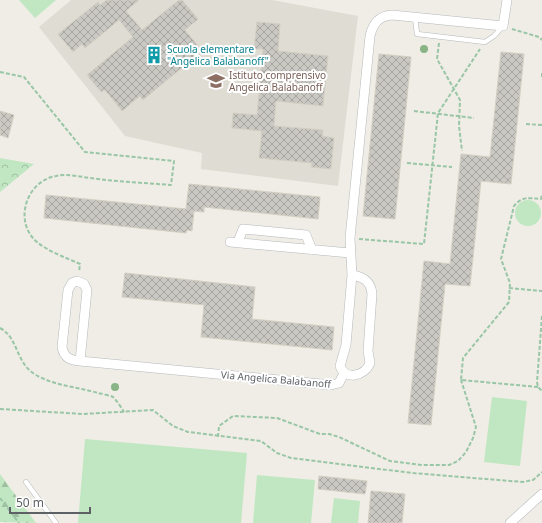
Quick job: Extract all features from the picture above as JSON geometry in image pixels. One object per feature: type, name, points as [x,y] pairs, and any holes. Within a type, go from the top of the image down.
[{"type":"street","points":[[503,26],[506,0]]},
{"type":"street","name":"Via Angelica Balabanoff","points":[[77,281],[72,283],[68,290],[62,347],[67,358],[80,361],[331,386],[339,383],[344,373],[340,366],[346,346],[352,275],[350,238],[371,31],[376,22],[382,17],[392,14],[503,26]]},
{"type":"street","points":[[312,250],[306,235],[243,229],[234,242],[312,250],[350,253]]},
{"type":"street","points":[[344,373],[352,376],[360,374],[370,363],[368,351],[371,290],[369,283],[365,279],[352,275]]},
{"type":"street","points":[[77,281],[84,284],[87,290],[80,361]]},
{"type":"street","points":[[510,523],[542,494]]},
{"type":"lane","points":[[415,17],[417,34],[485,42],[494,36],[503,26]]},
{"type":"lane","points":[[26,482],[56,523]]},
{"type":"path","points":[[503,26],[540,37],[542,40]]},
{"type":"path","points":[[440,36],[437,59],[460,100],[460,116],[458,126],[462,150]]},
{"type":"path","points":[[350,238],[424,244],[438,113],[485,42]]},
{"type":"path","points":[[0,72],[24,77],[85,152],[174,161],[171,185],[56,176],[36,186],[30,194],[25,209],[27,227],[37,242],[80,264],[77,281]]},
{"type":"path","points":[[414,111],[474,118]]},
{"type":"path","points":[[526,124],[542,125]]},
{"type":"path","points":[[407,163],[452,167]]},
{"type":"path","points":[[218,437],[219,426],[233,416],[277,418],[320,434],[329,434],[339,437],[390,461],[421,465],[449,465],[458,461],[466,452],[473,438],[476,427],[461,380],[463,358],[510,302],[510,282],[503,270],[501,259],[514,206],[520,199],[526,197],[541,199],[542,195]]},
{"type":"path","points":[[509,288],[542,291]]},
{"type":"path","points":[[538,387],[542,316]]},
{"type":"path","points":[[0,328],[6,331],[13,340],[21,362],[33,374],[48,382],[78,387],[112,397],[124,412]]},
{"type":"path","points":[[461,380],[538,387],[542,391]]},
{"type":"path","points":[[0,409],[65,414],[153,410],[173,426],[183,430],[218,437],[261,441],[277,453],[291,458],[383,470],[523,482],[533,480],[542,472]]},
{"type":"path","points":[[0,498],[19,523]]},
{"type":"shaded area","name":"Istituto comprensivo Angelica Balabanoff","points":[[71,0],[272,0],[358,16],[338,186],[201,169],[202,153],[125,136],[39,27]]},
{"type":"green space","points":[[19,0],[56,0],[35,18]]},
{"type":"green space","points":[[0,158],[34,164],[0,192]]},
{"type":"green space","points":[[528,200],[537,204],[541,213],[537,222],[528,226],[519,222],[515,213],[519,204]]},
{"type":"green space","points":[[492,397],[527,401],[520,466],[484,462]]},
{"type":"green space","points":[[85,439],[247,453],[241,523],[78,523]]},
{"type":"green space","points":[[0,474],[36,523],[0,522]]},
{"type":"green space","points":[[257,475],[315,480],[311,523],[253,523]]},
{"type":"green space","points":[[334,498],[360,501],[358,523],[331,523]]},
{"type":"building","name":"Scuola elementare \"Angelica Balabanoff\"","points":[[107,0],[139,0],[126,11],[142,30],[179,0],[182,0],[198,19],[185,30],[202,51],[143,100],[140,96],[122,111],[105,90],[101,92],[87,75],[133,37],[119,20],[85,48],[82,44],[73,52],[58,34],[98,2],[100,5]]},
{"type":"building","points":[[257,22],[280,24],[278,51],[328,56],[323,106],[276,101],[274,126],[323,130],[322,136],[334,138],[331,169],[311,167],[312,163],[259,158],[262,131],[232,128],[233,113],[257,115],[263,49],[254,49]]},
{"type":"building","points":[[501,52],[524,54],[511,184],[481,181],[470,286],[445,284],[431,425],[408,423],[424,261],[450,264],[461,154],[490,157]]},
{"type":"building","points":[[379,54],[411,57],[395,219],[363,216]]},
{"type":"building","points":[[0,111],[14,115],[8,138],[0,135]]},
{"type":"building","points":[[189,184],[320,197],[318,219],[204,207],[204,212],[194,211],[192,231],[187,230],[186,233],[44,218],[46,195],[186,209]]},
{"type":"building","points":[[125,273],[255,287],[252,319],[334,327],[332,350],[201,337],[204,305],[122,297]]},
{"type":"building","points":[[319,476],[367,481],[365,494],[318,489]]},
{"type":"building","points":[[371,491],[405,494],[402,523],[368,523]]},
{"type":"place","name":"Scuola elementare \"Angelica Balabanoff\"","points":[[154,55]]},
{"type":"place","name":"Istituto comprensivo Angelica Balabanoff","points":[[216,81]]}]
